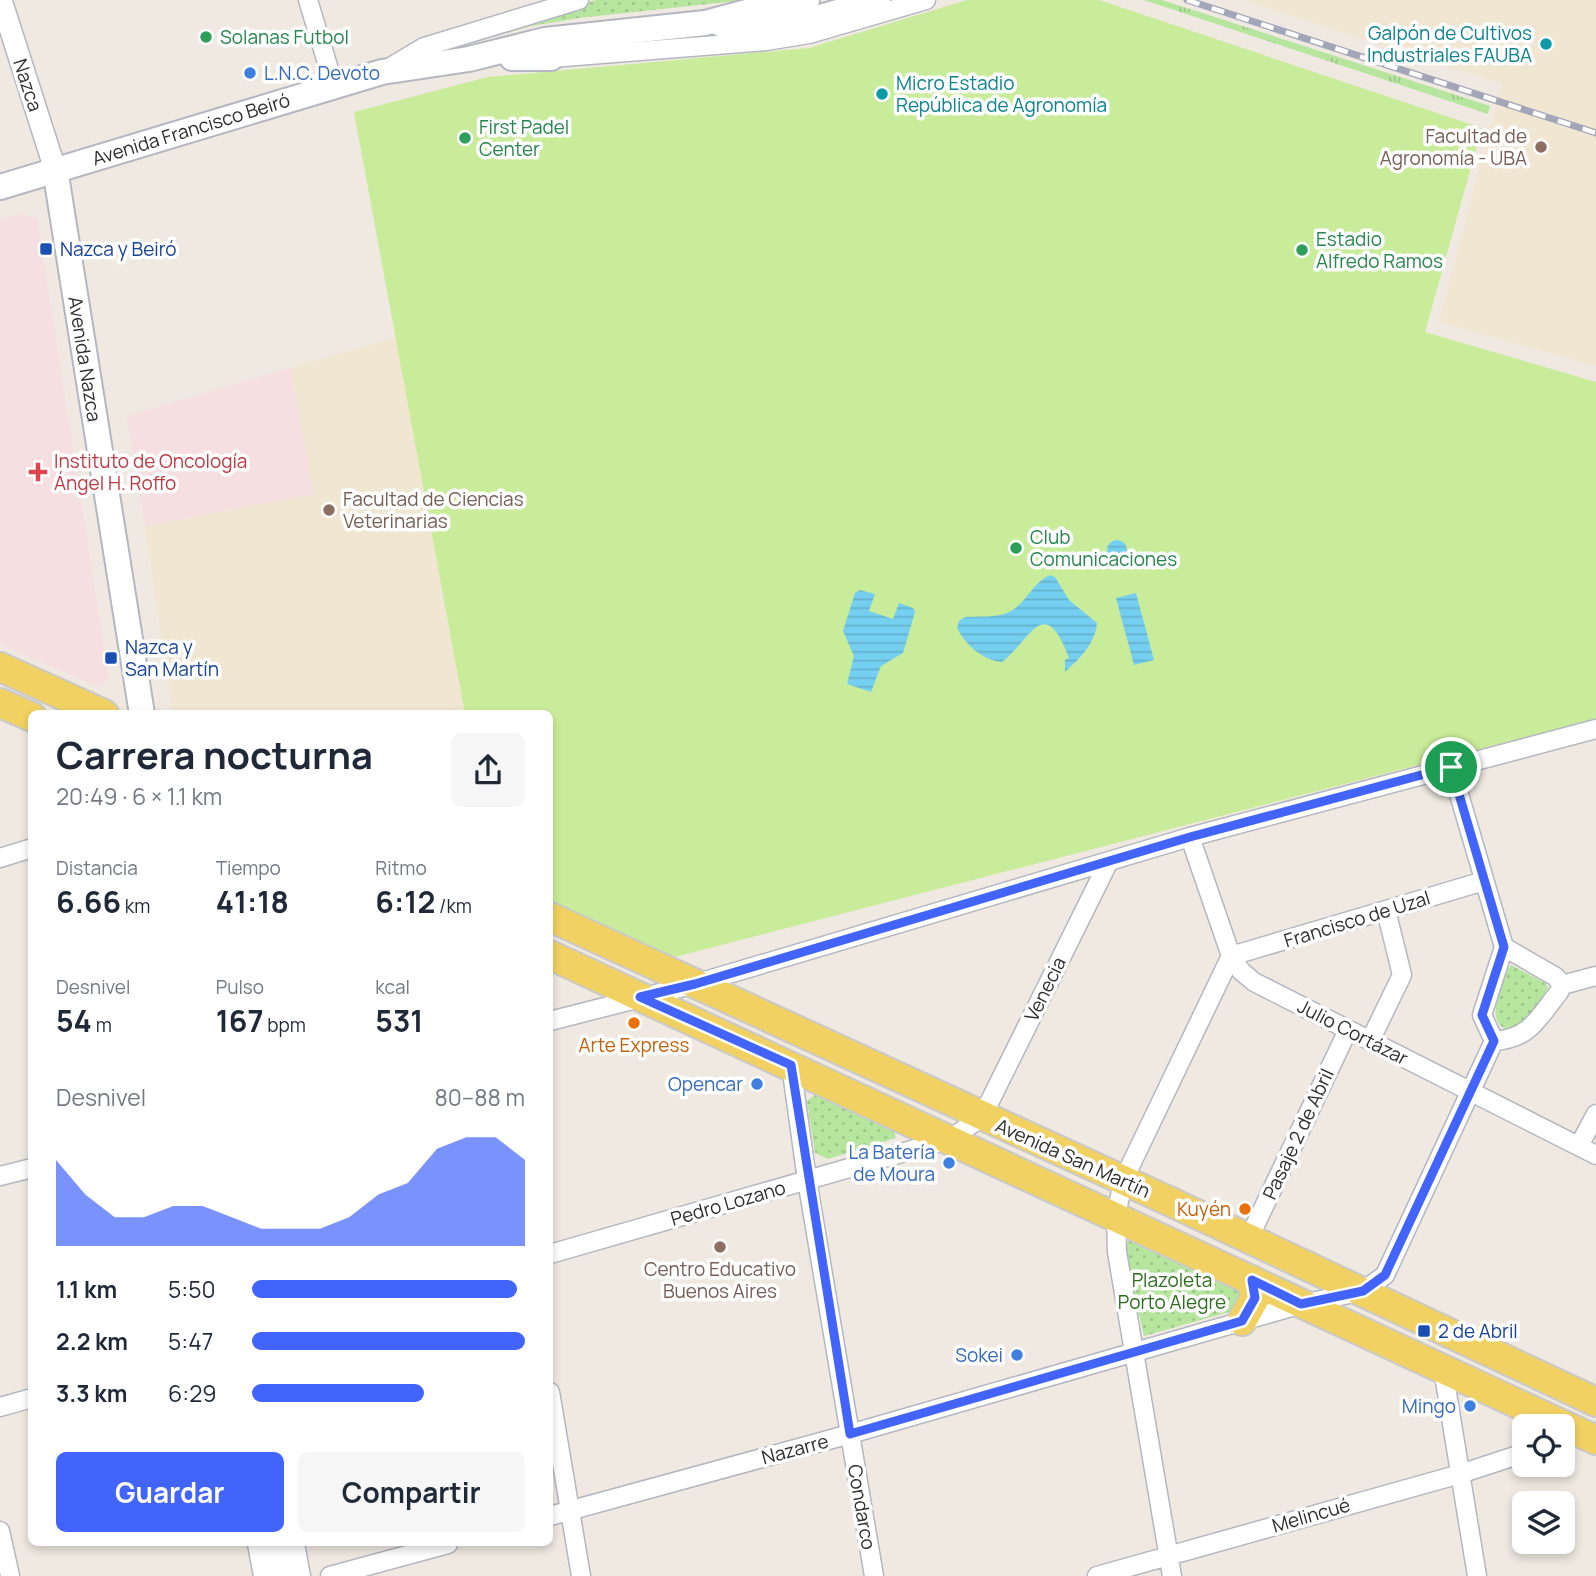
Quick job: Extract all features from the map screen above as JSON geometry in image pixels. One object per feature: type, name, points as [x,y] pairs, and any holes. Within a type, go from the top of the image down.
[{"type":"main road","points":[[469,59],[545,40],[705,23],[769,6],[807,0]]},
{"type":"main road","points":[[705,23],[765,27],[878,0]]},
{"type":"main road","points":[[469,59],[551,58]]},
{"type":"main road","name":"Avenida Francisco Beiró","points":[[0,187],[382,72],[469,59]]},
{"type":"main road","name":"Avenida Nazca","points":[[55,169],[141,710]]},
{"type":"main road","points":[[0,667],[95,710]]},
{"type":"main road","points":[[0,703],[28,715]]},
{"type":"main road","name":"Avenida San Martín","points":[[553,918],[1249,1238],[1589,1398]]},
{"type":"main road","name":"Avenida San Martín","points":[[553,956],[1116,1216],[1536,1414]]},
{"type":"main road","points":[[1242,1321],[1255,1298],[1252,1280]]},
{"type":"main road","name":"Avenida San Martín","points":[[1575,1432],[1596,1440]]},
{"type":"main road","points":[[277,1546],[282,1576]]},
{"type":"street","name":"Nazca","points":[[1,0],[55,169]]},
{"type":"street","points":[[308,0],[334,86]]},
{"type":"street","name":"Avenida Francisco Beiró","points":[[382,72],[424,47],[579,0]]},
{"type":"street","points":[[551,58],[766,41],[809,34],[926,0]]},
{"type":"street","points":[[553,1020],[695,984],[1190,837],[1596,729]]},
{"type":"street","points":[[1363,1291],[1385,1275],[1494,1041],[1482,1015],[1504,947],[1451,767]]},
{"type":"street","name":"Julio Cortázar","points":[[1190,837],[1231,956],[1241,971],[1254,982],[1596,1155]]},
{"type":"street","points":[[0,858],[28,849]]},
{"type":"street","name":"Venecia","points":[[982,1116],[1109,861]]},
{"type":"street","name":"Francisco de Uzal","points":[[1231,956],[1484,881]]},
{"type":"street","points":[[1370,1041],[1402,975],[1386,910]]},
{"type":"street","points":[[1504,947],[1556,976],[1562,985]]},
{"type":"street","points":[[1172,1576],[1117,1252],[1116,1216],[1124,1181],[1231,956]]},
{"type":"street","points":[[1562,985],[1596,976]]},
{"type":"street","points":[[1494,1041],[1523,1035],[1562,985]]},
{"type":"street","name":"Pasaje 2 de Abril","points":[[1249,1238],[1348,1030]]},
{"type":"street","name":"Condarco","points":[[791,1065],[807,1180],[874,1576]]},
{"type":"street","points":[[1579,1146],[1596,1114]]},
{"type":"street","name":"Pedro Lozano","points":[[553,1253],[950,1139],[982,1116]]},
{"type":"street","points":[[0,1177],[28,1169]]},
{"type":"street","name":"Nazarre","points":[[553,1515],[850,1434],[1301,1304],[1363,1291]]},
{"type":"street","points":[[1443,1369],[1477,1576]]},
{"type":"street","points":[[1575,1416],[1589,1398]]},
{"type":"street","points":[[0,1407],[28,1399]]},
{"type":"street","points":[[553,1410],[581,1576]]},
{"type":"street","name":"Melincué","points":[[1097,1576],[1512,1457]]},
{"type":"street","points":[[0,1531],[10,1576]]},
{"type":"street","points":[[257,1546],[263,1576]]},
{"type":"street","points":[[295,1546],[301,1576]]},
{"type":"street","points":[[330,1576],[441,1546]]},
{"type":"shaded area","name":"Facultad de Agronomía - UBA","points":[[1243,0],[1596,0],[1596,366],[1439,322],[1502,84]]},
{"type":"shaded area","name":"Instituto de Oncología Ángel H. Roffo","points":[[23,213],[37,219],[50,301],[109,679],[98,687],[0,644],[0,220]]},
{"type":"shaded area","name":"Facultad de Ciencias Veterinarias","points":[[397,337],[464,710],[172,710],[145,526],[314,494],[290,368]]},
{"type":"shaded area","points":[[290,368],[314,494],[145,526],[127,416]]},
{"type":"green space","points":[[596,0],[745,0],[579,18],[506,33],[503,28]]},
{"type":"green space","name":"Club Comunicaciones","points":[[967,0],[1099,0],[1482,128],[1425,332],[1596,382],[1596,719],[675,957],[553,902],[553,710],[464,710],[354,112],[488,77],[809,48]]},
{"type":"green space","points":[[1144,0],[1162,0],[1490,106],[1488,114]]},
{"type":"green space","points":[[1511,965],[1548,987],[1531,1014],[1512,1028],[1505,1029],[1499,1024],[1496,1009],[1499,992]]},
{"type":"green space","points":[[817,1093],[894,1130],[896,1138],[828,1159],[815,1153],[807,1101]]},
{"type":"green space","name":"Plazoleta Porto Alegre","points":[[1130,1238],[1245,1284],[1236,1310],[1144,1336],[1124,1249]]},
{"type":"water","points":[[1117,540],[1124,543],[1127,550],[1124,557],[1117,560],[1110,557],[1107,550],[1110,543]]},
{"type":"water","points":[[1050,575],[1055,577],[1069,600],[1097,623],[1090,644],[1065,672],[1065,660],[1069,658],[1052,627],[1044,624],[1037,627],[1002,662],[981,655],[970,646],[957,628],[959,621],[965,617],[993,616],[1009,612],[1020,604],[1038,583]]},
{"type":"water","points":[[860,590],[875,594],[869,611],[893,619],[899,603],[913,608],[915,612],[903,653],[881,666],[871,692],[847,684],[854,656],[843,631],[855,593]]},
{"type":"water","points":[[1136,593],[1154,660],[1134,665],[1116,598]]},
{"type":"railway","points":[[1187,0],[1596,133]]},
{"type":"place","name":"Solanas Futbol","points":[[206,37]]},
{"type":"place","name":"Galpón de Cultivos Industriales FAUBA","points":[[1546,44]]},
{"type":"place","name":"L.N.C. Devoto","points":[[250,73]]},
{"type":"place","name":"Micro Estadio República de Agronomía","points":[[882,94]]},
{"type":"place","name":"First Padel Center","points":[[465,138]]},
{"type":"place","name":"Facultad de Agronomía - UBA","points":[[1541,147]]},
{"type":"place","name":"Nazca y Beiró","points":[[46,249]]},
{"type":"place","name":"Estadio Alfredo Ramos","points":[[1302,250]]},
{"type":"place","name":"Instituto de Oncología Ángel H. Roffo","points":[[38,472]]},
{"type":"place","name":"Facultad de Ciencias Veterinarias","points":[[329,510]]},
{"type":"place","name":"Club Comunicaciones","points":[[1016,548]]},
{"type":"place","name":"Nazca y San Martín","points":[[111,658]]},
{"type":"place","name":"Arte Express","points":[[634,1023]]},
{"type":"place","name":"Opencar","points":[[757,1084]]},
{"type":"place","name":"La Batería de Moura","points":[[949,1163]]},
{"type":"place","name":"Kuyén","points":[[1245,1209]]},
{"type":"place","name":"Centro Educativo Buenos Aires","points":[[720,1247]]},
{"type":"place","name":"2 de Abril","points":[[1424,1331]]},
{"type":"place","name":"Sokei","points":[[1017,1355]]},
{"type":"place","name":"Mingo","points":[[1470,1406]]},
{"type":"route","points":[[1451,767],[1504,947],[1482,1015],[1494,1041],[1385,1275],[1363,1291],[1301,1304],[1252,1280],[1255,1298],[1242,1321],[850,1434],[807,1180],[791,1065],[640,997],[695,984],[1190,837],[1451,767]]}]
